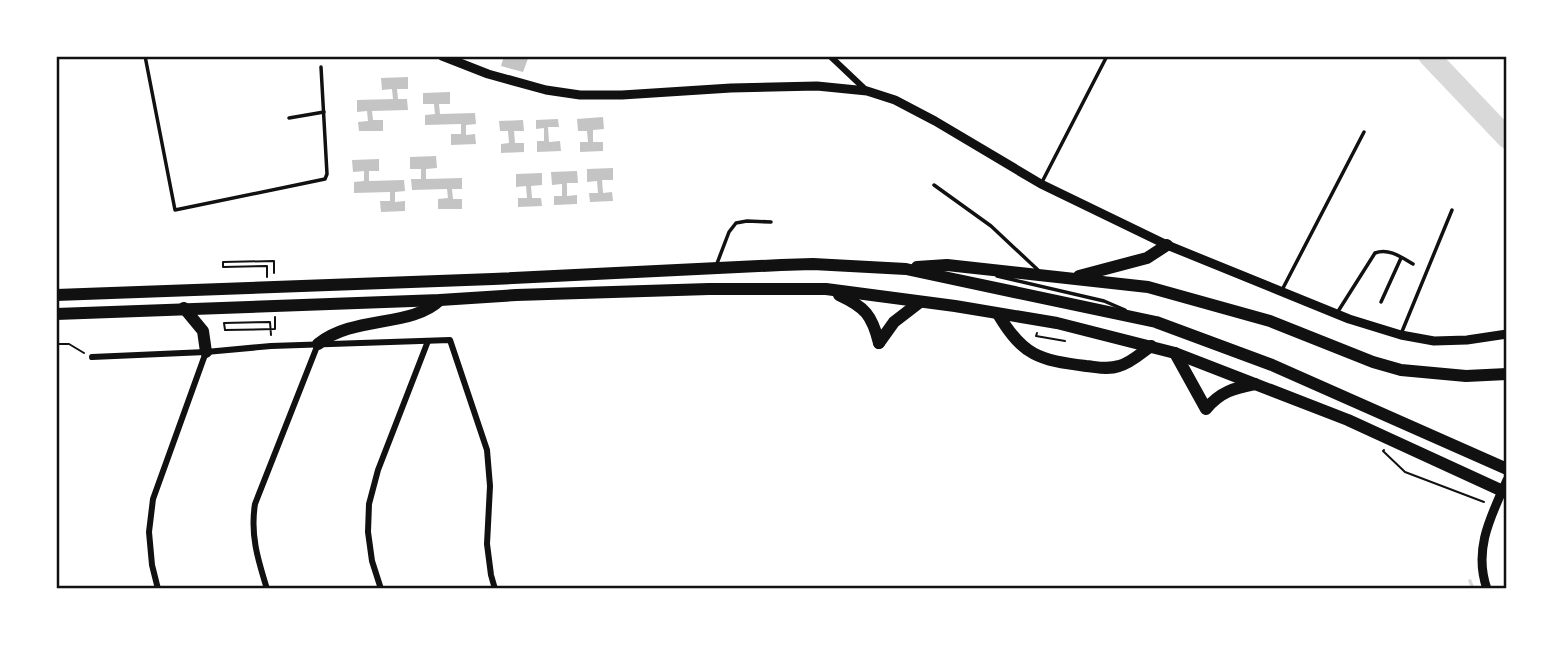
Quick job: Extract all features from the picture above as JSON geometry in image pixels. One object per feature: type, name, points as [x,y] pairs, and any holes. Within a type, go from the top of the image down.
[{"type":"highway","points":[[1074,277],[1118,263],[1147,258],[1167,245]]},
{"type":"highway","points":[[56,295],[715,267],[813,264],[906,269],[947,265],[1148,287],[1270,321],[1373,362],[1401,370],[1466,376],[1507,374]]},
{"type":"highway","points":[[906,269],[1156,322],[1272,365],[1507,469]]},
{"type":"highway","points":[[826,289],[864,309],[872,319],[879,343],[894,322],[920,302]]},
{"type":"highway","points":[[56,314],[516,295],[826,289],[1056,323],[1175,353],[1348,420],[1507,493]]},
{"type":"highway","points":[[318,344],[344,328],[427,311],[440,300]]},
{"type":"highway","points":[[184,308],[203,331],[206,352]]},
{"type":"highway","points":[[999,314],[1010,334],[1020,345],[1039,357],[1066,363],[1108,368],[1119,366],[1151,346]]},
{"type":"highway","points":[[1175,353],[1206,409],[1222,393],[1256,384]]},
{"type":"main road","points":[[442,56],[488,74],[546,90],[580,95],[817,86],[867,90],[895,100],[1041,184],[1167,245],[1336,314],[1401,335],[1434,341],[1467,340],[1507,334]]},
{"type":"main road","points":[[1488,589],[1482,575],[1481,546],[1507,480]]},
{"type":"street","points":[[830,56],[867,90]]},
{"type":"street","points":[[92,357],[271,346],[450,340],[487,450],[490,486],[487,544],[495,589]]},
{"type":"street","points":[[381,589],[372,561],[368,533],[369,504],[378,470],[428,341]]},
{"type":"street","points":[[267,589],[251,524],[255,504],[318,344]]},
{"type":"street","points":[[159,589],[152,565],[149,533],[153,499],[206,352]]},
{"type":"lane","points":[[145,56],[175,210],[326,177],[321,67]]},
{"type":"lane","points":[[1041,184],[1107,56]]},
{"type":"lane","points":[[289,118],[324,112]]},
{"type":"lane","points":[[1281,292],[1364,132]]},
{"type":"lane","points":[[934,185],[992,226],[1043,274]]},
{"type":"lane","points":[[1401,335],[1452,210]]},
{"type":"lane","points":[[715,267],[729,232],[736,223],[771,222]]},
{"type":"lane","points":[[1336,314],[1375,253],[1382,251],[1413,264]]},
{"type":"lane","points":[[1381,302],[1401,258]]},
{"type":"lane","points":[[947,265],[1104,301],[1156,322]]},
{"type":"path","points":[[267,288],[267,266],[223,267],[223,262],[274,261]]},
{"type":"path","points":[[271,346],[270,323],[225,323],[225,330],[263,329],[275,329]]},
{"type":"path","points":[[56,344],[69,344],[92,357]]},
{"type":"path","points":[[1389,439],[1383,452],[1405,472],[1482,500]]},
{"type":"building","points":[[504,56],[529,56],[523,72],[501,66]]},
{"type":"building","points":[[408,77],[408,89],[397,89],[398,99],[407,99],[408,110],[372,111],[373,120],[383,120],[383,131],[359,131],[358,122],[368,121],[367,111],[357,112],[357,100],[393,99],[392,89],[382,90],[381,78]]},
{"type":"building","points":[[450,92],[450,104],[439,104],[440,114],[475,113],[476,124],[466,125],[466,135],[475,134],[476,144],[451,145],[451,134],[461,134],[461,124],[425,125],[425,115],[435,114],[434,104],[423,104],[423,93]]},
{"type":"building","points":[[603,117],[604,129],[593,130],[593,142],[603,142],[603,151],[580,152],[580,142],[588,142],[587,131],[578,131],[577,119]]},
{"type":"building","points":[[558,119],[559,127],[548,127],[549,142],[560,141],[561,151],[537,152],[537,141],[544,141],[544,128],[536,129],[536,120]]},
{"type":"building","points":[[523,120],[524,131],[514,131],[515,143],[524,143],[524,152],[501,153],[501,144],[509,143],[508,131],[500,131],[499,121]]},
{"type":"building","points":[[436,156],[437,168],[426,169],[426,179],[462,178],[462,189],[452,189],[453,199],[462,199],[462,209],[438,209],[438,199],[448,198],[447,189],[412,190],[411,179],[421,179],[421,169],[410,169],[410,157]]},
{"type":"building","points":[[379,159],[379,171],[369,171],[369,181],[404,180],[405,191],[395,192],[395,202],[405,201],[405,211],[381,212],[380,201],[390,201],[390,192],[354,193],[354,182],[364,181],[364,171],[353,172],[352,160]]},
{"type":"building","points":[[613,168],[613,180],[602,180],[603,193],[612,192],[613,201],[590,202],[589,193],[598,193],[597,181],[587,182],[587,169]]},
{"type":"building","points":[[577,171],[578,183],[567,183],[567,196],[577,195],[577,204],[554,205],[554,196],[562,196],[562,184],[552,185],[551,172]]},
{"type":"building","points":[[542,173],[542,185],[531,186],[532,198],[541,198],[542,206],[518,207],[518,198],[527,198],[526,186],[516,187],[516,174]]},
{"type":"waterway","points":[[1429,56],[1507,138]]},
{"type":"waterway","points":[[1470,581],[1473,589]]}]
